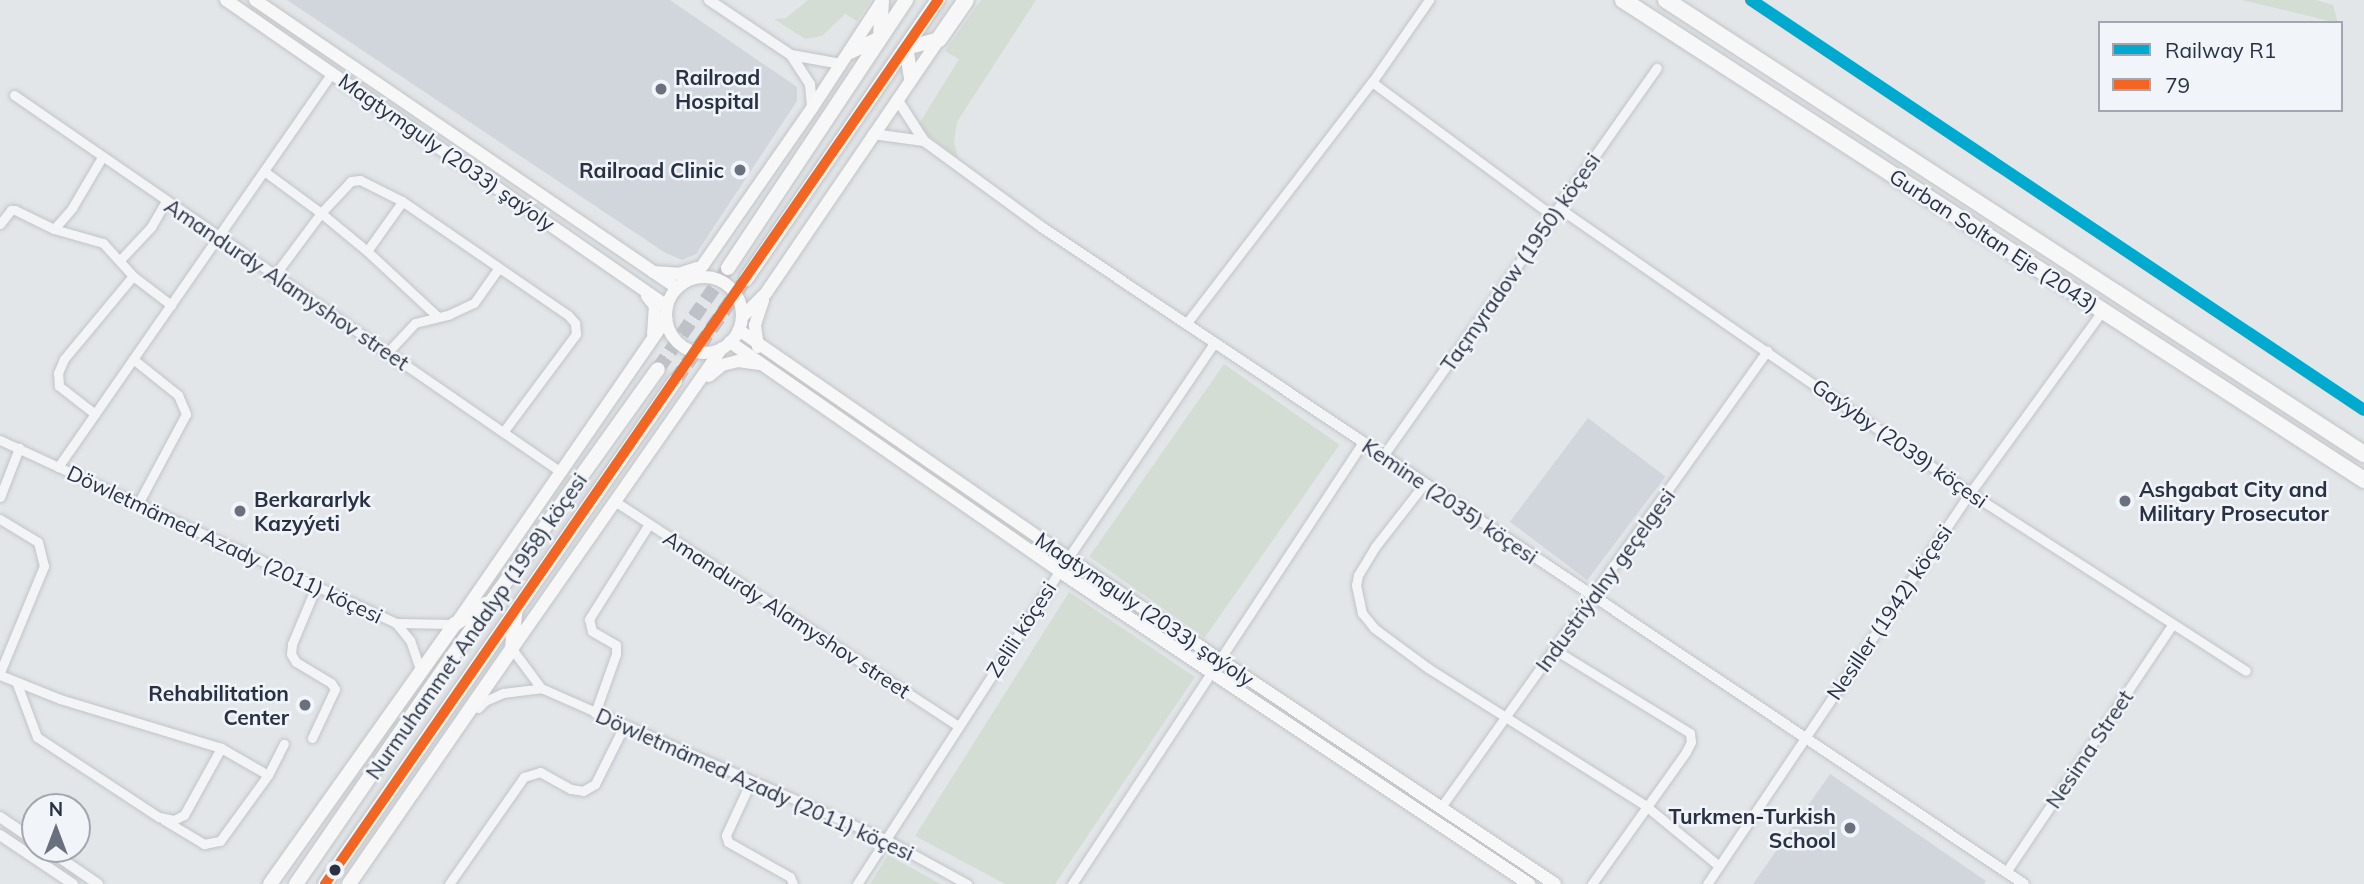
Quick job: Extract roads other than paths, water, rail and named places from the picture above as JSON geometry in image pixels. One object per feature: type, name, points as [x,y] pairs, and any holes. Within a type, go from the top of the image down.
[{"type":"highway","points":[[939,39],[966,0]]},
{"type":"highway","name":"Gurban Soltan Eje (2043)","points":[[1665,0],[2364,454]]},
{"type":"highway","name":"Gurban Soltan Eje (2043)","points":[[1623,1],[2364,481]]},
{"type":"main road","name":"Magtymguly (2033) şaýoly","points":[[226,0],[636,282],[666,312]]},
{"type":"main road","points":[[880,38],[882,0]]},
{"type":"main road","points":[[270,884],[652,342],[682,284],[703,265],[846,58],[882,0]]},
{"type":"main road","points":[[728,268],[906,0]]},
{"type":"main road","points":[[746,279],[938,0]]},
{"type":"main road","name":"Magtymguly (2033) şaýoly","points":[[259,1],[649,271],[682,284]]},
{"type":"main road","points":[[846,58],[880,38]]},
{"type":"main road","points":[[906,48],[939,39]]},
{"type":"main road","points":[[349,884],[740,323],[766,293],[939,39]]},
{"type":"main road","points":[[906,48],[911,78]]},
{"type":"main road","points":[[649,271],[680,274],[703,265]]},
{"type":"main road","points":[[682,284],[713,278],[725,284],[740,304],[740,323]]},
{"type":"main road","points":[[636,282],[655,306],[652,342]]},
{"type":"main road","points":[[758,347],[755,325],[766,293]]},
{"type":"main road","points":[[666,312],[676,340],[685,348],[697,352],[726,346]]},
{"type":"main road","name":"Magtymguly (2033) şaýoly","points":[[740,323],[758,347],[1555,884]]},
{"type":"main road","name":"Magtymguly (2033) şaýoly","points":[[726,346],[764,365],[1059,570],[1529,884]]},
{"type":"main road","points":[[700,382],[722,365],[737,362],[764,365]]},
{"type":"main road","name":"Nurmuhammet Andalyp (1958) köçesi","points":[[296,884],[658,369]]},
{"type":"main road","name":"Nurmuhammet Andalyp (1958) köçesi","points":[[325,884],[675,381]]},
{"type":"main road","points":[[455,624],[495,598]]},
{"type":"main road","points":[[512,649],[515,610]]},
{"type":"main road","points":[[400,733],[421,672]]},
{"type":"main road","points":[[413,754],[446,742]]},
{"type":"street","points":[[709,0],[791,55],[810,84],[812,108]]},
{"type":"street","points":[[1186,324],[1372,82],[1429,0]]},
{"type":"street","points":[[250,17],[259,1]]},
{"type":"street","points":[[791,55],[846,58]]},
{"type":"street","name":"Taçmyradow (1950) köçesi","points":[[1383,456],[1657,68]]},
{"type":"street","points":[[58,467],[332,73]]},
{"type":"street","name":"Gaýyby (2039) köçesi","points":[[1372,82],[1556,212],[1768,351],[1970,493],[2246,671]]},
{"type":"street","name":"Amandurdy Alamyshov street","points":[[14,95],[561,472]]},
{"type":"street","points":[[897,99],[923,141]]},
{"type":"street","name":"Kemine (2035) köçesi","points":[[873,134],[923,141],[1042,228],[2024,884]]},
{"type":"street","points":[[54,229],[72,208],[103,157]]},
{"type":"street","points":[[264,171],[367,251],[437,316]]},
{"type":"street","points":[[274,276],[321,214],[351,181],[360,180],[402,202],[568,314],[575,323],[576,334],[504,431]]},
{"type":"street","points":[[121,260],[150,227],[166,201]]},
{"type":"street","points":[[367,251],[402,202]]},
{"type":"street","points":[[0,224],[11,210],[15,210],[54,229],[95,239],[121,260],[133,276],[171,305]]},
{"type":"street","points":[[387,353],[415,323],[474,303],[498,269]]},
{"type":"street","points":[[94,414],[59,386],[58,373],[64,359],[133,276]]},
{"type":"street","name":"Nesiller (1942) köçesi","points":[[1707,884],[1970,493],[2102,311]]},
{"type":"street","name":"Zelili köçesi","points":[[857,884],[1059,570],[1214,344]]},
{"type":"street","name":"Industriýalny geçelgesi","points":[[1441,807],[1768,351]]},
{"type":"street","points":[[133,359],[178,395],[186,414],[138,505]]},
{"type":"street","name":"Döwletmämed Azady (2011) köçesi","points":[[0,440],[396,623],[455,624]]},
{"type":"street","points":[[1072,884],[1213,674],[1363,442]]},
{"type":"street","points":[[0,498],[19,448]]},
{"type":"street","points":[[1424,484],[1375,547],[1358,575],[1356,585],[1362,613],[1374,628],[1428,668],[1646,806],[1719,866]]},
{"type":"street","name":"Amandurdy Alamyshov street","points":[[616,502],[958,726]]},
{"type":"street","points":[[0,519],[38,542],[44,566],[0,674],[17,684],[221,748],[268,775]]},
{"type":"street","points":[[595,713],[616,654],[616,645],[592,631],[589,619],[649,524]]},
{"type":"street","points":[[312,738],[335,689],[331,682],[296,662],[291,654],[292,644],[316,587]]},
{"type":"street","name":"Nurmuhammet Andalyp (1958) köçesi","points":[[396,623],[410,640],[421,672]]},
{"type":"street","name":"Nesima Street","points":[[2006,872],[2172,625]]},
{"type":"street","name":"Döwletmämed Azady (2011) köçesi","points":[[512,649],[541,688],[886,839],[967,884]]},
{"type":"street","points":[[1555,650],[1690,733],[1691,743],[1592,884]]},
{"type":"street","points":[[17,684],[37,737],[204,844],[213,845],[220,842],[268,775],[284,744]]},
{"type":"street","points":[[446,742],[485,701],[503,693],[541,688]]},
{"type":"street","points":[[449,884],[524,777],[540,772],[571,789],[583,791],[595,784],[624,726]]},
{"type":"street","points":[[159,817],[174,820],[184,815],[221,748]]},
{"type":"street","points":[[751,781],[726,835],[728,842],[790,877],[793,884]]},
{"type":"street","points":[[0,817],[21,831]]},
{"type":"street","points":[[0,835],[73,884]]},
{"type":"street","points":[[67,863],[98,884]]},
{"type":"tunnel","points":[[658,369],[728,268]]},
{"type":"tunnel","points":[[675,381],[746,279]]},
{"type":"rail line","name":"R1","points":[[1751,0],[2364,410]]},
{"type":"place","name":"Railroad Hospital","points":[[661,89]]},
{"type":"place","name":"Railroad Clinic","points":[[740,170]]},
{"type":"place","name":"Ashgabat City and Military Prosecutor","points":[[2125,501]]},
{"type":"place","name":"Berkararlyk Kazyýeti","points":[[240,511]]},
{"type":"place","name":"Rehabilitation Center","points":[[305,705]]},
{"type":"place","name":"Turkmen-Turkish School","points":[[1850,828]]}]
